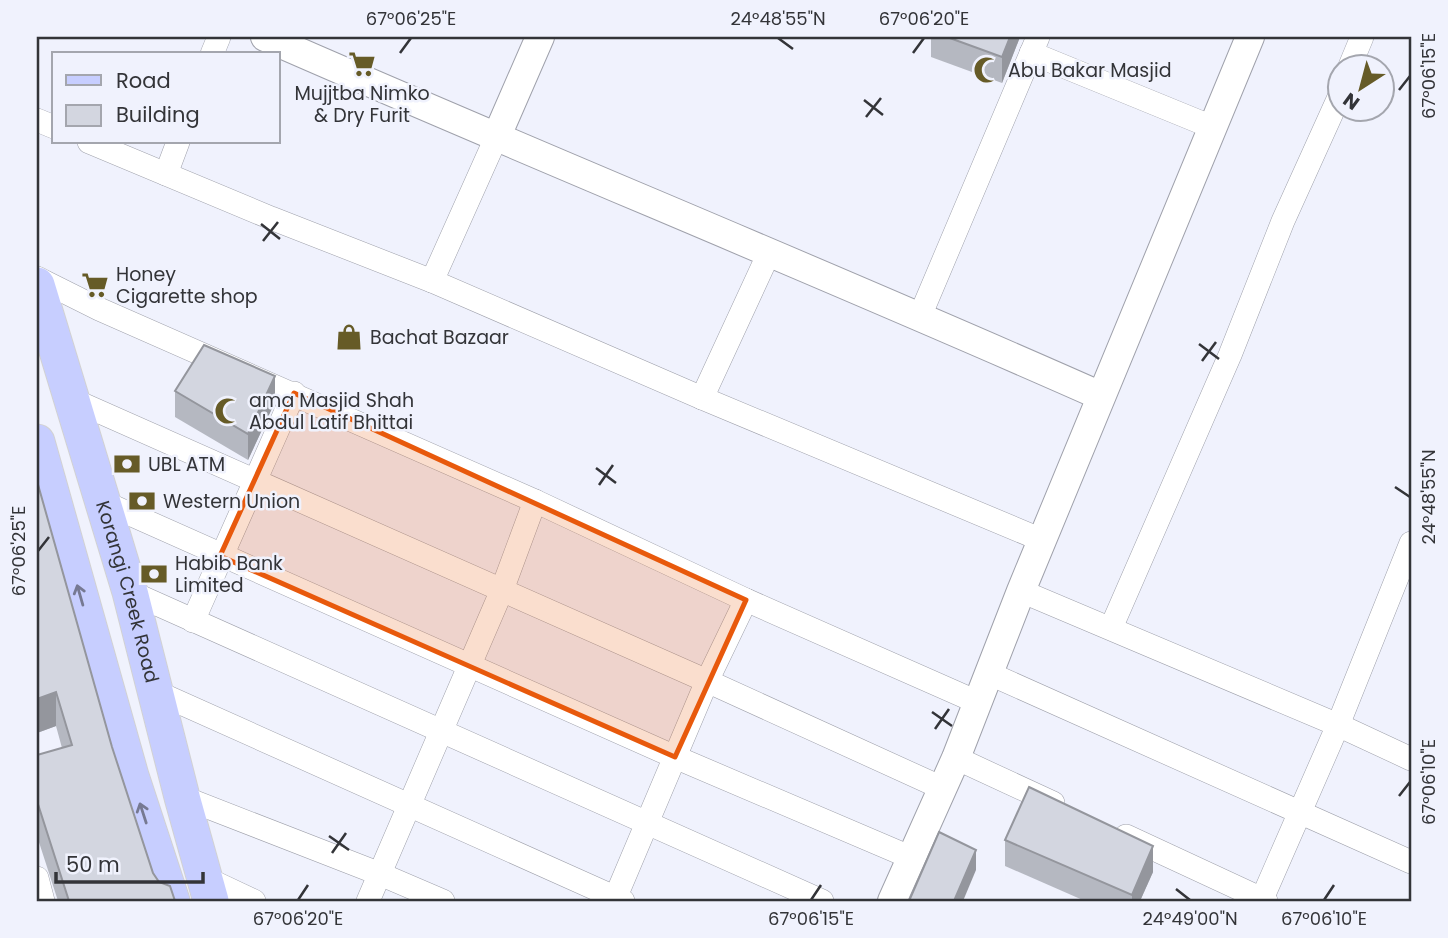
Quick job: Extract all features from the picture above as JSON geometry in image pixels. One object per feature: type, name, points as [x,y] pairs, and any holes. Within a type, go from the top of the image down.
[{"type":"main road","name":"Korangi Creek Road","points":[[37,285],[130,592],[149,707],[178,781],[207,889]]},
{"type":"main road","points":[[37,335],[149,707],[131,776]]},
{"type":"main road","points":[[37,442],[131,776],[172,901]]},
{"type":"street","points":[[265,37],[1101,396]]},
{"type":"street","points":[[432,281],[540,37]]},
{"type":"street","points":[[892,901],[957,758],[1021,591],[1250,37]]},
{"type":"street","points":[[920,316],[1035,45],[1212,127]]},
{"type":"street","points":[[1111,628],[1230,355],[1283,221],[1327,122]]},
{"type":"street","points":[[94,144],[432,281],[702,398],[1042,540]]},
{"type":"street","points":[[166,174],[177,144]]},
{"type":"street","points":[[702,398],[769,253]]},
{"type":"street","points":[[37,278],[99,309],[294,393],[535,501],[746,600],[977,702]]},
{"type":"street","points":[[192,621],[294,393]]},
{"type":"street","points":[[73,400],[942,788]]},
{"type":"street","points":[[368,901],[502,590],[535,501]]},
{"type":"street","points":[[103,502],[675,757],[912,858]]},
{"type":"street","points":[[1103,826],[1264,900],[1338,725],[1402,591],[1411,543]]},
{"type":"street","points":[[1021,591],[1338,725],[1411,759]]},
{"type":"street","points":[[130,592],[822,901]]},
{"type":"street","points":[[149,707],[409,806],[617,900],[707,681],[746,600]]},
{"type":"street","points":[[988,673],[1411,862]]},
{"type":"street","points":[[957,758],[1079,814]]},
{"type":"street","points":[[178,781],[443,901]]},
{"type":"street","points":[[37,878],[43,901]]},
{"type":"street","points":[[207,889],[254,901]]},
{"type":"highlighted area","points":[[294,393],[746,600],[675,757],[220,556]]},
{"type":"building","points":[[947,37],[1010,37],[1002,57]]},
{"type":"building","points":[[204,345],[275,376],[248,434],[175,391]]},
{"type":"building","points":[[37,481],[112,747],[153,873],[159,882],[170,886],[175,901],[69,901],[37,801],[37,755],[72,745],[56,692],[37,699]]},
{"type":"building","points":[[1029,787],[1153,846],[1132,895],[1005,840]]},
{"type":"building","points":[[939,832],[976,850],[954,901],[909,901]]},
{"type":"place","name":"Mujjtba Nimko & Dry Furit","points":[[362,64]]},
{"type":"place","name":"Abu Bakar Masjid","points":[[987,70]]},
{"type":"place","name":"Honey Cigarette shop","points":[[95,285]]},
{"type":"place","name":"Bachat Bazaar","points":[[349,337]]},
{"type":"place","name":"ama Masjid Shah Abdul Latif Bhittai","points":[[228,411]]},
{"type":"place","name":"UBL ATM","points":[[127,464]]},
{"type":"place","name":"Western Union","points":[[142,501]]},
{"type":"place","name":"Habib Bank Limited","points":[[154,574]]}]
